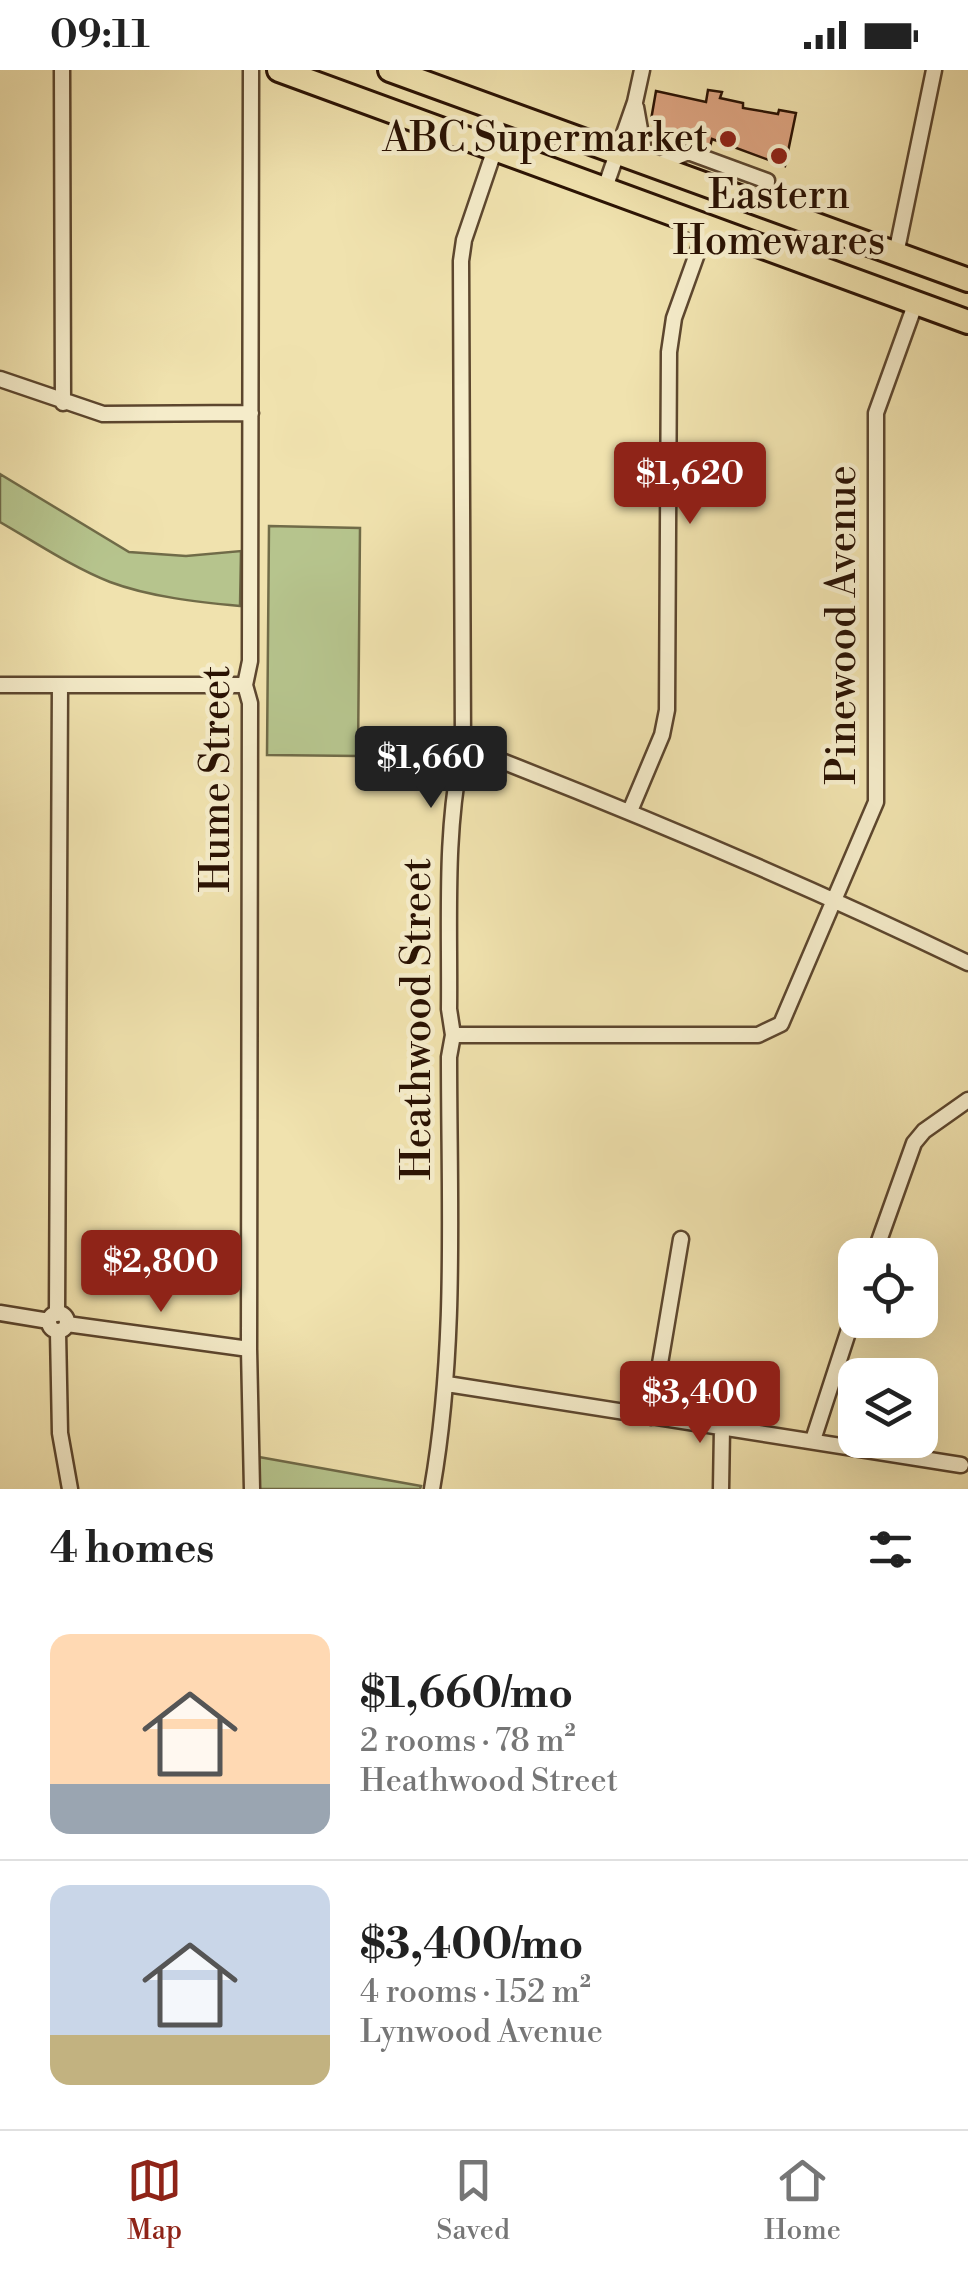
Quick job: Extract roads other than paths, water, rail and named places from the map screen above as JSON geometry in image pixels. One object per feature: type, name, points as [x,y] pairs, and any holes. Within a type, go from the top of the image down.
[{"type":"main road","points":[[278,70],[498,141],[605,188],[968,322]]},
{"type":"main road","points":[[390,70],[968,280]]},
{"type":"main road","points":[[848,277],[858,240]]},
{"type":"street","points":[[62,70],[63,403]]},
{"type":"street","name":"Hume Street","points":[[252,70],[250,662],[245,685],[250,704],[252,1489]]},
{"type":"street","points":[[605,188],[642,70]]},
{"type":"street","points":[[896,254],[934,70]]},
{"type":"street","points":[[635,102],[650,164]]},
{"type":"street","points":[[489,106],[498,141],[528,120]]},
{"type":"street","name":"Heathwood Street","points":[[432,1489],[447,1384],[449,1056],[453,1035],[449,1010],[451,842],[462,746],[461,261],[464,240],[498,141]]},
{"type":"street","points":[[630,811],[662,735],[667,710],[669,352],[674,318],[707,226]]},
{"type":"street","name":"Pinewood Avenue","points":[[453,1035],[758,1035],[781,1024],[876,802],[876,413],[916,302]]},
{"type":"street","points":[[0,379],[102,414],[251,413]]},
{"type":"street","points":[[60,684],[58,1322],[60,1433],[70,1489]]},
{"type":"street","points":[[0,685],[245,685]]},
{"type":"street","points":[[462,746],[630,811],[837,899],[968,963]]},
{"type":"street","points":[[880,1238],[914,1142],[968,1100]]},
{"type":"street","points":[[651,1417],[681,1239]]},
{"type":"street","points":[[0,1314],[249,1349]]},
{"type":"street","points":[[814,1440],[846,1338]]},
{"type":"street","points":[[447,1384],[961,1465]]},
{"type":"street","points":[[721,1489],[722,1428]]},
{"type":"place","name":"ABC Supermarket","points":[[728,139]]},
{"type":"place","name":"Eastern Homewares","points":[[779,156]]}]
